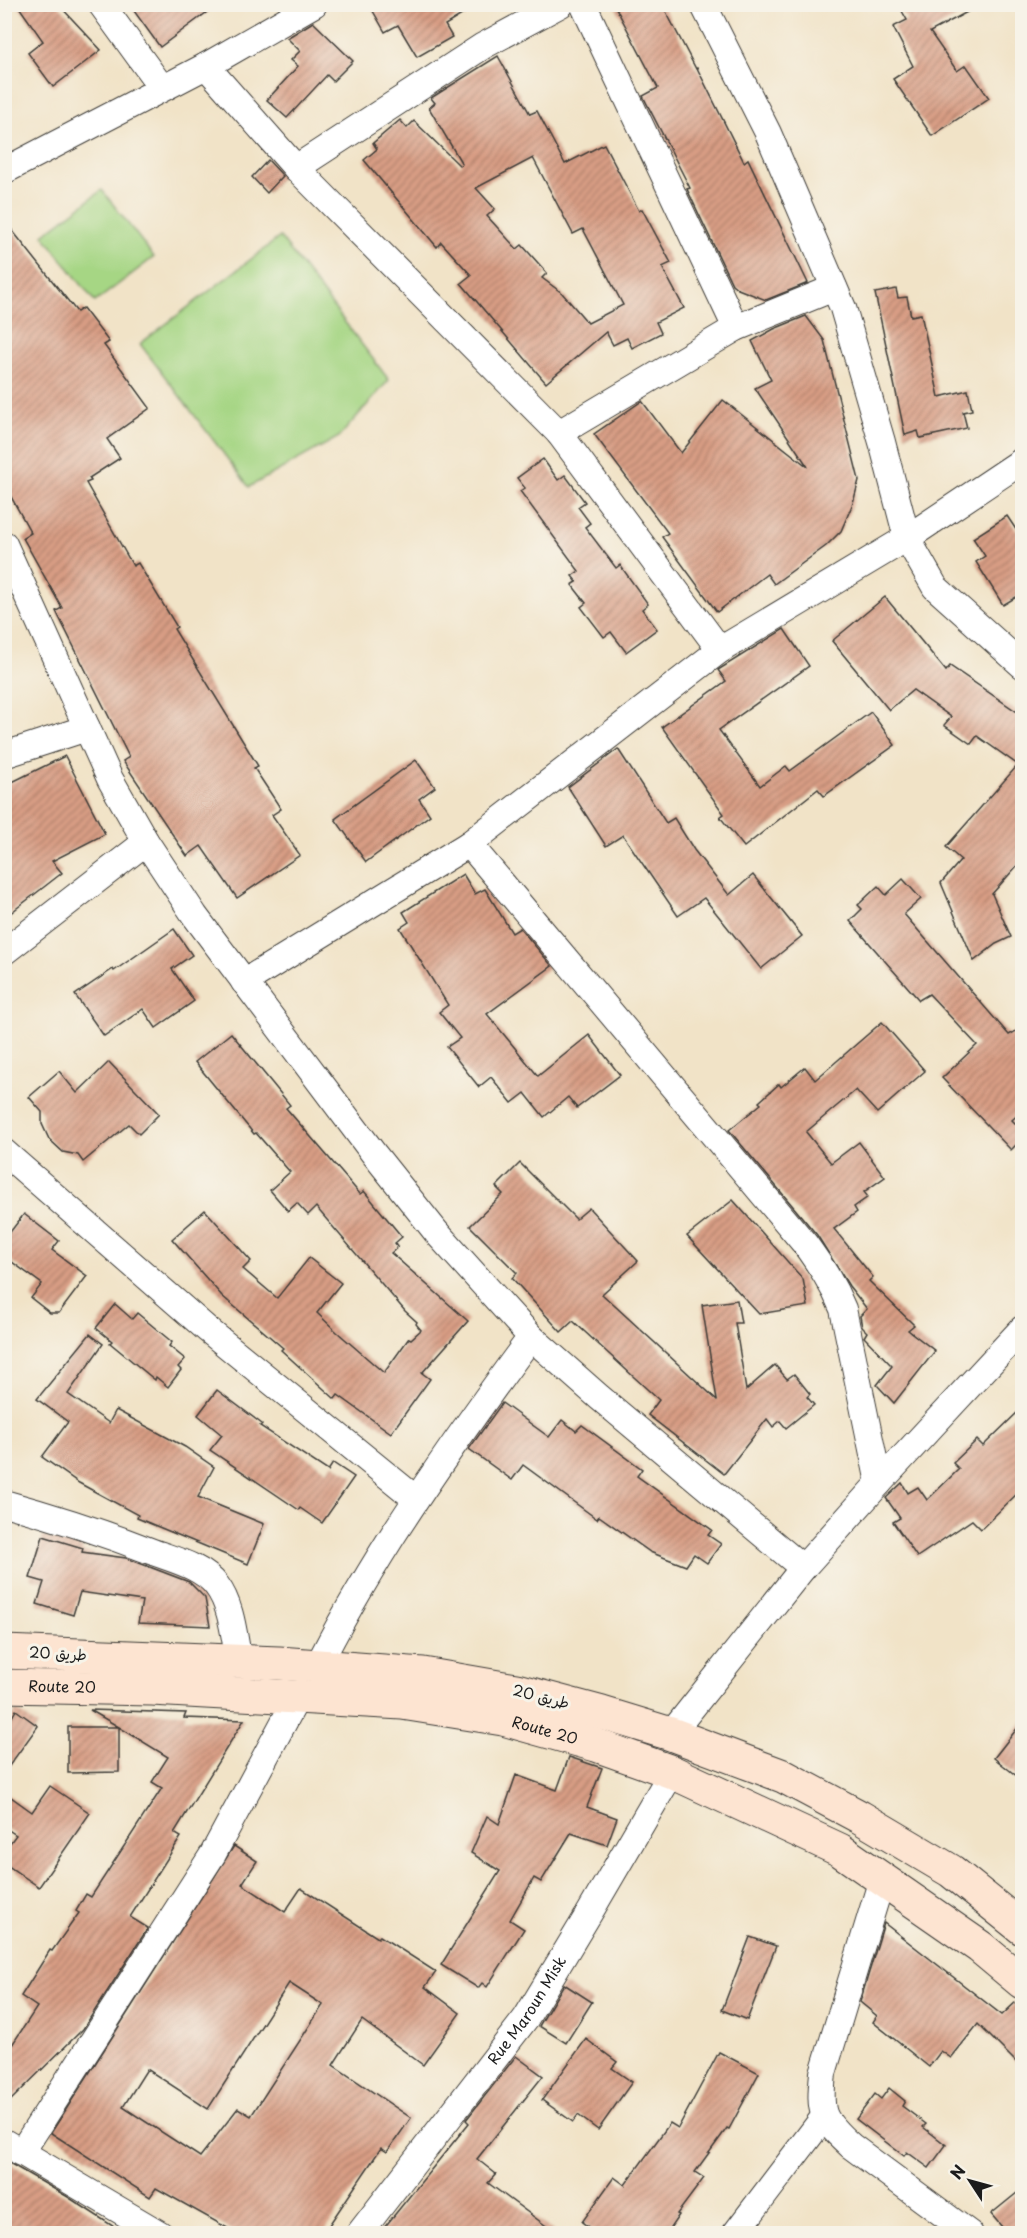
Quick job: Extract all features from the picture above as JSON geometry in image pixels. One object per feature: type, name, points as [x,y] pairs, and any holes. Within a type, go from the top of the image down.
[{"type":"main road","name":"طريق 20","points":[[4,1652],[318,1666],[423,1674],[516,1690],[671,1734],[783,1776],[860,1817],[951,1871],[1018,1915]]},
{"type":"main road","name":"Route 20","points":[[4,1686],[152,1689],[402,1703],[503,1719],[596,1745],[672,1772],[840,1850],[980,1947],[1023,1982]]},
{"type":"street","points":[[101,4],[162,88]]},
{"type":"street","points":[[4,171],[206,66],[314,4]]},
{"type":"street","points":[[296,168],[483,46],[561,4]]},
{"type":"street","points":[[583,4],[736,328]]},
{"type":"street","points":[[703,4],[768,133],[843,308],[907,538],[935,587],[1023,665]]},
{"type":"street","points":[[206,66],[296,168],[559,433],[720,650]]},
{"type":"street","points":[[559,433],[736,328],[834,288]]},
{"type":"street","points":[[244,982],[470,844],[720,650],[907,538],[1023,461]]},
{"type":"street","points":[[4,544],[110,779],[146,842],[195,916],[244,982],[430,1224],[531,1337],[803,1568]]},
{"type":"street","points":[[4,755],[87,728]]},
{"type":"street","points":[[4,952],[146,842]]},
{"type":"street","points":[[470,844],[826,1272],[843,1309],[879,1483]]},
{"type":"street","points":[[4,1152],[208,1330],[416,1499]]},
{"type":"street","points":[[671,1734],[803,1568],[1023,1329]]},
{"type":"street","points":[[318,1666],[331,1639],[416,1499],[454,1442],[531,1337]]},
{"type":"street","points":[[4,1503],[76,1523],[187,1564],[207,1576],[218,1586],[224,1600],[239,1661]]},
{"type":"street","points":[[160,2234],[13,2148],[213,1854],[298,1696]]},
{"type":"street","name":"Rue Maroun Misk","points":[[359,2234],[526,2018],[672,1772]]},
{"type":"street","points":[[882,1879],[823,2073],[821,2094],[824,2116],[851,2146],[970,2234]]},
{"type":"street","points":[[735,2234],[824,2116]]},
{"type":"green space","points":[[102,190],[154,257],[95,302],[43,235]]},
{"type":"green space","points":[[280,237],[389,380],[339,437],[249,487],[140,344]]},
{"type":"building","points":[[17,4],[58,4],[101,50],[53,87],[28,53],[43,41]]},
{"type":"building","points":[[129,4],[218,4],[160,47]]},
{"type":"building","points":[[369,4],[480,4],[445,25],[452,37],[417,57],[398,25],[385,32]]},
{"type":"building","points":[[614,4],[662,4],[744,162],[748,159],[808,283],[766,300],[738,289],[732,284],[687,189],[690,188],[643,96],[658,88]]},
{"type":"building","points":[[898,4],[982,4],[930,32],[957,71],[966,65],[989,98],[932,136],[893,79],[913,66],[893,27],[907,20]]},
{"type":"building","points":[[313,22],[353,61],[333,81],[327,75],[287,118],[267,100],[298,66],[291,60],[300,51],[287,38]]},
{"type":"building","points":[[498,56],[530,114],[537,111],[565,164],[604,144],[639,211],[642,209],[671,263],[662,267],[684,308],[656,322],[661,333],[632,348],[627,338],[613,345],[606,332],[546,383],[461,283],[471,275],[441,242],[437,247],[364,160],[377,149],[373,143],[400,120],[407,128],[414,121],[460,166],[462,164],[429,108],[435,103],[431,98]],"holes":[[[533,158],[573,234],[583,229],[623,305],[588,323],[562,293],[542,278],[547,273],[522,245],[517,249],[487,216],[495,209],[476,188]]]},
{"type":"building","points":[[268,160],[283,176],[267,193],[252,177]]},
{"type":"building","points":[[4,220],[77,312],[83,308],[109,342],[104,345],[150,408],[107,439],[120,458],[89,478],[91,481],[86,483],[133,566],[138,563],[177,627],[174,629],[258,766],[254,768],[281,809],[272,815],[300,855],[237,898],[201,846],[187,856],[123,761],[129,757],[56,611],[62,608],[23,538],[31,533],[4,484]]},
{"type":"building","points":[[896,289],[898,298],[907,297],[911,316],[921,314],[939,397],[968,390],[972,410],[963,412],[967,428],[920,438],[918,431],[905,435],[875,293]]},
{"type":"building","points":[[806,316],[824,340],[859,480],[853,503],[841,531],[826,546],[774,584],[767,574],[717,612],[662,537],[668,533],[594,434],[642,401],[681,453],[723,400],[808,467],[755,388],[771,380],[752,341]]},
{"type":"building","points":[[543,459],[558,480],[565,475],[585,502],[578,507],[590,523],[585,527],[616,568],[620,565],[648,604],[642,609],[657,629],[626,652],[611,632],[604,637],[581,607],[586,603],[572,585],[577,582],[572,576],[579,571],[520,491],[525,488],[517,478]]},
{"type":"building","points":[[1007,516],[1023,540],[1023,593],[1003,605],[976,562],[985,556],[973,538]]},
{"type":"building","points":[[885,597],[946,671],[950,666],[1023,716],[1023,859],[992,894],[1011,937],[996,944],[974,961],[941,883],[961,860],[946,847],[1018,765],[977,736],[971,744],[944,725],[951,717],[913,690],[889,710],[832,641]]},
{"type":"building","points":[[784,629],[809,666],[719,730],[760,786],[786,766],[790,771],[871,712],[895,745],[824,796],[818,789],[744,847],[720,817],[724,814],[662,727],[726,681],[718,670]]},
{"type":"building","points":[[618,749],[666,823],[674,818],[694,850],[729,895],[753,875],[802,936],[761,969],[704,898],[678,916],[623,835],[606,846],[568,787]]},
{"type":"building","points":[[65,756],[105,834],[52,861],[62,873],[4,918],[4,786]]},
{"type":"building","points":[[416,760],[435,787],[419,799],[430,815],[366,862],[335,819]]},
{"type":"building","points":[[463,874],[475,894],[485,889],[512,933],[520,928],[552,966],[487,1014],[538,1076],[589,1035],[620,1075],[577,1108],[568,1097],[544,1117],[525,1093],[512,1103],[491,1077],[479,1087],[447,1047],[460,1038],[439,1012],[448,1005],[400,928],[409,922],[403,912]]},
{"type":"building","points":[[903,879],[921,899],[904,914],[1009,1035],[1023,1027],[1023,1110],[1012,1120],[1023,1131],[1023,1138],[1011,1150],[942,1078],[977,1045],[929,994],[919,1000],[850,921],[862,909],[858,905],[878,886],[886,895]]},
{"type":"building","points":[[174,929],[192,955],[172,969],[194,1001],[156,1028],[143,1009],[104,1036],[75,995]]},
{"type":"building","points":[[882,1022],[925,1071],[877,1113],[856,1090],[806,1132],[831,1163],[859,1142],[885,1177],[864,1192],[868,1197],[854,1207],[857,1212],[834,1229],[873,1277],[869,1281],[914,1325],[908,1330],[935,1351],[894,1403],[877,1385],[892,1366],[864,1337],[867,1332],[862,1327],[860,1316],[867,1309],[849,1286],[817,1235],[729,1130],[761,1104],[759,1102],[779,1084],[781,1087],[805,1067],[815,1080]]},
{"type":"building","points":[[231,1033],[290,1105],[286,1108],[360,1194],[364,1191],[402,1237],[395,1243],[398,1247],[391,1253],[468,1321],[422,1373],[430,1379],[391,1433],[338,1395],[335,1399],[281,1350],[283,1348],[222,1296],[172,1239],[205,1210],[251,1261],[243,1269],[277,1298],[309,1258],[341,1283],[317,1313],[384,1373],[409,1338],[411,1339],[421,1330],[417,1322],[316,1207],[308,1215],[297,1203],[288,1211],[270,1190],[290,1172],[256,1133],[254,1134],[195,1062]]},
{"type":"building","points":[[109,1062],[159,1114],[139,1134],[129,1124],[83,1162],[78,1155],[63,1152],[49,1139],[42,1124],[42,1112],[29,1097],[59,1071],[77,1093]]},
{"type":"building","points":[[520,1163],[576,1219],[589,1208],[638,1261],[602,1294],[717,1400],[702,1305],[737,1300],[741,1323],[735,1323],[746,1390],[775,1365],[787,1379],[794,1374],[810,1394],[807,1397],[814,1405],[786,1428],[780,1421],[773,1427],[767,1419],[724,1474],[648,1415],[659,1400],[573,1321],[561,1332],[512,1278],[517,1273],[470,1226],[503,1194],[496,1187]]},
{"type":"building","points":[[733,1200],[803,1279],[808,1306],[759,1314],[687,1236]]},
{"type":"building","points":[[24,1214],[59,1241],[52,1250],[87,1276],[59,1313],[50,1313],[31,1298],[42,1284],[4,1256],[4,1240]]},
{"type":"building","points":[[115,1304],[132,1319],[137,1313],[172,1342],[169,1346],[185,1359],[178,1367],[181,1370],[168,1387],[156,1377],[155,1380],[110,1343],[112,1341],[96,1328]]},
{"type":"building","points":[[90,1334],[103,1344],[68,1394],[109,1423],[116,1410],[185,1447],[214,1467],[198,1497],[264,1524],[248,1564],[137,1518],[138,1515],[79,1483],[42,1457],[68,1422],[37,1399]]},
{"type":"building","points":[[217,1390],[262,1424],[260,1426],[328,1471],[333,1463],[354,1477],[322,1523],[210,1450],[222,1435],[198,1415]]},
{"type":"building","points":[[502,1403],[549,1437],[562,1420],[576,1431],[582,1425],[642,1469],[637,1476],[712,1530],[708,1535],[721,1544],[707,1563],[694,1554],[686,1566],[650,1552],[599,1516],[597,1519],[523,1465],[512,1480],[469,1449]]},
{"type":"building","points":[[1023,1407],[1023,1488],[981,1529],[972,1520],[917,1557],[893,1522],[900,1518],[886,1498],[902,1483],[908,1493],[918,1487],[927,1500],[959,1469],[953,1463],[977,1440],[983,1446]]},
{"type":"building","points":[[43,1536],[83,1548],[82,1552],[126,1558],[189,1582],[205,1598],[210,1626],[138,1623],[142,1601],[80,1592],[73,1615],[37,1604],[44,1582],[30,1578]]},
{"type":"building","points":[[16,1710],[38,1726],[4,1773],[4,1712],[12,1717]]},
{"type":"building","points":[[90,1710],[186,1713],[184,1718],[244,1720],[174,1833],[181,1837],[130,1917],[148,1928],[83,2029],[4,2107],[4,2057],[37,2007],[21,1996],[50,1950],[52,1951],[79,1913],[76,1911],[86,1894],[91,1897],[162,1788],[152,1782],[168,1757]]},
{"type":"building","points":[[1023,1721],[1023,1781],[994,1758]]},
{"type":"building","points":[[68,1727],[119,1727],[119,1772],[68,1773]]},
{"type":"building","points":[[569,1757],[602,1768],[587,1807],[617,1818],[607,1845],[571,1833],[541,1882],[534,1878],[510,1920],[524,1929],[487,1987],[482,1983],[478,1988],[441,1965],[500,1871],[471,1853],[487,1816],[499,1824],[516,1775],[557,1790]]},
{"type":"building","points":[[50,1786],[90,1813],[39,1887],[4,1863],[4,1851],[16,1835],[4,1827],[4,1792],[32,1812]]},
{"type":"building","points":[[234,1846],[257,1861],[242,1884],[285,1912],[301,1888],[436,1972],[425,1987],[460,2013],[423,2065],[362,2020],[333,2065],[411,2118],[387,2152],[381,2148],[323,2234],[238,2234],[156,2188],[150,2197],[51,2133]],"holes":[[[289,1983],[323,2005],[251,2116],[238,2108],[200,2157],[123,2107],[147,2069],[208,2109]]]},
{"type":"building","points":[[884,1923],[1002,2015],[1018,2000],[1023,2000],[1023,2069],[978,2024],[951,2058],[941,2051],[929,2067],[873,2022],[877,2016],[860,2002]]},
{"type":"building","points":[[750,1937],[776,1946],[747,2020],[722,2010]]},
{"type":"building","points":[[564,1984],[592,2002],[566,2043],[539,2026]]},
{"type":"building","points":[[586,2039],[617,2062],[612,2068],[632,2082],[598,2130],[578,2115],[573,2122],[542,2100]]},
{"type":"building","points":[[719,2052],[759,2073],[729,2129],[727,2128],[695,2172],[704,2178],[677,2214],[679,2215],[666,2234],[597,2234],[582,2222],[614,2177],[625,2185],[670,2123],[678,2128]]},
{"type":"building","points":[[516,2056],[543,2076],[477,2159],[496,2174],[488,2183],[557,2234],[379,2234],[469,2123],[466,2120]]},
{"type":"building","points":[[889,2088],[905,2101],[902,2106],[926,2124],[923,2127],[946,2145],[929,2168],[907,2152],[904,2156],[856,2119],[875,2094],[881,2099]]},
{"type":"building","points":[[4,2160],[68,2197],[125,2234],[22,2234],[4,2223]]},
{"type":"building","points":[[1023,2188],[1023,2234],[1008,2234],[991,2214]]}]
